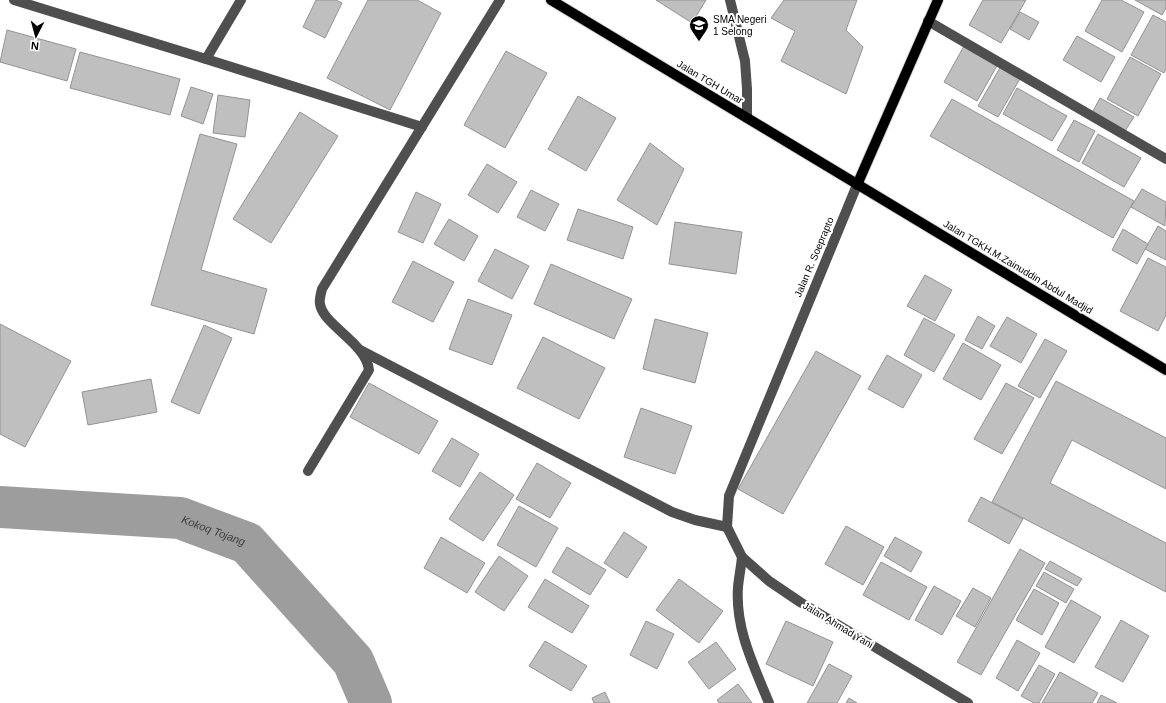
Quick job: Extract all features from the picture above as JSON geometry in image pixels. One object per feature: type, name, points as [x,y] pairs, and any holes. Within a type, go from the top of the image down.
[{"type":"main road","name":"Jalan TGH Umar","points":[[551,0],[857,185]]},
{"type":"main road","name":"Jalan R. Soeprapto","points":[[857,185],[938,0]]},
{"type":"main road","name":"Jalan TGKH.M.Zainuddin Abdul Madjid","points":[[857,185],[1166,370]]},
{"type":"street","points":[[14,0],[422,127]]},
{"type":"street","points":[[206,59],[241,0]]},
{"type":"street","points":[[308,471],[367,376],[369,370],[364,354],[324,314],[320,304],[322,289],[500,0]]},
{"type":"street","points":[[730,0],[745,61],[747,118]]},
{"type":"street","points":[[928,20],[1166,159]]},
{"type":"street","name":"Jalan R. Soeprapto","points":[[727,527],[729,496],[857,185]]},
{"type":"street","points":[[358,349],[672,512],[695,520],[727,527]]},
{"type":"street","name":"Jalan Ahmad Yani","points":[[727,527],[742,557],[769,581],[800,602],[968,703]]},
{"type":"street","points":[[742,557],[738,589],[743,635],[759,683],[769,703]]},
{"type":"building","points":[[316,0],[336,0],[342,3],[325,38],[303,27]]},
{"type":"building","points":[[368,0],[417,0],[441,13],[390,110],[327,78]]},
{"type":"building","points":[[656,0],[706,0],[692,23]]},
{"type":"building","points":[[784,0],[857,0],[846,30],[863,47],[846,94],[781,61],[795,31],[771,18]]},
{"type":"building","points":[[983,0],[1026,0],[1001,43],[969,25]]},
{"type":"building","points":[[1102,0],[1121,0],[1144,12],[1122,52],[1085,31]]},
{"type":"building","points":[[1135,0],[1166,0],[1166,8],[1162,15]]},
{"type":"building","points":[[1020,12],[1039,22],[1029,40],[1010,29]]},
{"type":"building","points":[[1153,15],[1166,22],[1166,69],[1164,73],[1131,55]]},
{"type":"building","points":[[7,30],[76,49],[67,81],[0,62]]},
{"type":"building","points":[[1077,36],[1115,57],[1101,82],[1063,60]]},
{"type":"building","points":[[964,46],[998,64],[977,101],[944,82]]},
{"type":"building","points":[[506,51],[547,73],[505,148],[464,125]]},
{"type":"building","points":[[80,52],[180,79],[170,115],[70,88]]},
{"type":"building","points":[[1130,57],[1161,74],[1138,116],[1107,99]]},
{"type":"building","points":[[1001,66],[1021,77],[998,117],[978,106]]},
{"type":"building","points":[[191,87],[213,94],[203,124],[181,116]]},
{"type":"building","points":[[1017,88],[1067,116],[1052,141],[1003,114]]},
{"type":"building","points":[[218,95],[250,100],[245,137],[213,133]]},
{"type":"building","points":[[578,96],[616,118],[586,171],[548,149]]},
{"type":"building","points":[[1100,98],[1134,117],[1125,131],[1092,113]]},
{"type":"building","points":[[952,99],[1134,201],[1113,238],[930,136]]},
{"type":"building","points":[[300,112],[338,136],[271,243],[233,219]]},
{"type":"building","points":[[1074,120],[1095,131],[1079,162],[1057,150]]},
{"type":"building","points":[[200,134],[237,144],[201,270],[267,289],[254,334],[151,305]]},
{"type":"building","points":[[1098,134],[1141,158],[1124,187],[1082,163]]},
{"type":"building","points":[[650,143],[684,169],[657,225],[617,200]]},
{"type":"building","points":[[487,164],[517,182],[498,213],[468,195]]},
{"type":"building","points":[[1142,189],[1166,202],[1165,226],[1131,207]]},
{"type":"building","points":[[531,190],[559,204],[545,231],[517,217]]},
{"type":"building","points":[[416,192],[441,204],[423,243],[398,232]]},
{"type":"building","points":[[578,209],[633,227],[623,259],[567,240]]},
{"type":"building","points":[[449,219],[478,236],[464,261],[434,244]]},
{"type":"building","points":[[675,222],[742,232],[736,274],[669,264]]},
{"type":"building","points":[[1158,226],[1166,231],[1166,260],[1145,249]]},
{"type":"building","points":[[1123,229],[1148,244],[1137,264],[1112,250]]},
{"type":"building","points":[[495,249],[529,266],[512,299],[478,281]]},
{"type":"building","points":[[1148,258],[1166,267],[1166,315],[1158,331],[1120,311]]},
{"type":"building","points":[[413,261],[454,282],[433,322],[392,302]]},
{"type":"building","points":[[551,264],[632,299],[614,339],[534,304]]},
{"type":"building","points":[[925,275],[952,290],[935,321],[907,306]]},
{"type":"building","points":[[468,299],[512,315],[492,365],[449,349]]},
{"type":"building","points":[[978,316],[995,326],[982,349],[965,340]]},
{"type":"building","points":[[1007,317],[1037,334],[1021,363],[990,346]]},
{"type":"building","points":[[924,318],[955,335],[934,372],[904,355]]},
{"type":"building","points":[[655,319],[708,333],[695,383],[643,369]]},
{"type":"building","points":[[0,324],[71,361],[25,447],[0,434]]},
{"type":"building","points":[[204,325],[232,338],[199,414],[171,402]]},
{"type":"building","points":[[543,337],[605,368],[579,419],[517,388]]},
{"type":"building","points":[[1045,339],[1067,351],[1040,398],[1018,386]]},
{"type":"building","points":[[963,343],[1001,365],[981,400],[943,379]]},
{"type":"building","points":[[816,351],[861,376],[783,514],[738,489]]},
{"type":"building","points":[[887,355],[922,375],[903,408],[868,389]]},
{"type":"building","points":[[151,379],[157,412],[88,425],[82,392]]},
{"type":"building","points":[[1056,381],[1166,438],[1166,489],[1072,440],[1050,483],[1166,543],[1166,592],[992,502]]},
{"type":"building","points":[[369,383],[438,421],[419,454],[350,417]]},
{"type":"building","points":[[1006,383],[1034,398],[1002,454],[974,439]]},
{"type":"building","points":[[641,408],[692,426],[675,474],[624,457]]},
{"type":"building","points":[[452,438],[479,454],[460,487],[432,471]]},
{"type":"building","points":[[537,463],[571,483],[550,518],[516,499]]},
{"type":"building","points":[[480,472],[514,495],[483,541],[449,519]]},
{"type":"building","points":[[981,497],[1023,519],[1009,544],[968,521]]},
{"type":"building","points":[[519,506],[558,528],[536,567],[497,545]]},
{"type":"building","points":[[846,526],[884,547],[863,585],[825,564]]},
{"type":"building","points":[[624,532],[647,547],[627,578],[604,563]]},
{"type":"building","points":[[441,537],[485,563],[467,593],[424,568]]},
{"type":"building","points":[[895,537],[922,552],[911,572],[884,556]]},
{"type":"building","points":[[567,547],[606,570],[590,595],[552,572]]},
{"type":"building","points":[[1020,549],[1045,563],[981,675],[957,662]]},
{"type":"building","points":[[499,556],[528,576],[504,611],[475,592]]},
{"type":"building","points":[[1050,561],[1082,579],[1077,586],[1045,569]]},
{"type":"building","points":[[881,562],[927,587],[909,620],[863,595]]},
{"type":"building","points":[[1044,572],[1074,589],[1066,603],[1036,586]]},
{"type":"building","points":[[545,579],[589,606],[572,633],[528,607]]},
{"type":"building","points":[[679,579],[723,611],[699,643],[656,610]]},
{"type":"building","points":[[934,586],[961,601],[942,635],[915,620]]},
{"type":"building","points":[[973,588],[991,598],[975,627],[956,616]]},
{"type":"building","points":[[1034,589],[1059,603],[1042,635],[1016,620]]},
{"type":"building","points":[[1071,600],[1101,617],[1074,663],[1045,647]]},
{"type":"building","points":[[1121,620],[1149,636],[1123,682],[1095,667]]},
{"type":"building","points":[[646,621],[674,634],[657,669],[630,655]]},
{"type":"building","points":[[786,621],[833,642],[813,686],[766,664]]},
{"type":"building","points":[[1017,640],[1040,653],[1018,691],[996,678]]},
{"type":"building","points":[[545,641],[587,666],[571,691],[529,666]]},
{"type":"building","points":[[716,642],[736,669],[709,689],[688,662]]},
{"type":"building","points":[[829,664],[852,676],[837,703],[807,703]]},
{"type":"building","points":[[1039,665],[1055,674],[1039,703],[1034,703],[1021,696]]},
{"type":"building","points":[[1060,672],[1098,693],[1092,703],[1042,703]]},
{"type":"building","points":[[738,684],[752,703],[719,703],[717,700]]},
{"type":"building","points":[[605,692],[610,703],[594,703],[592,698]]},
{"type":"building","points":[[1101,695],[1117,703],[1097,703]]},
{"type":"building","points":[[849,698],[857,703],[846,703]]},
{"type":"waterway","name":"Kokoq Tojang","points":[[0,507],[180,518],[247,543],[353,661],[371,703]]},
{"type":"place","name":"SMA Negeri 1 Selong","points":[[699,42]]}]
